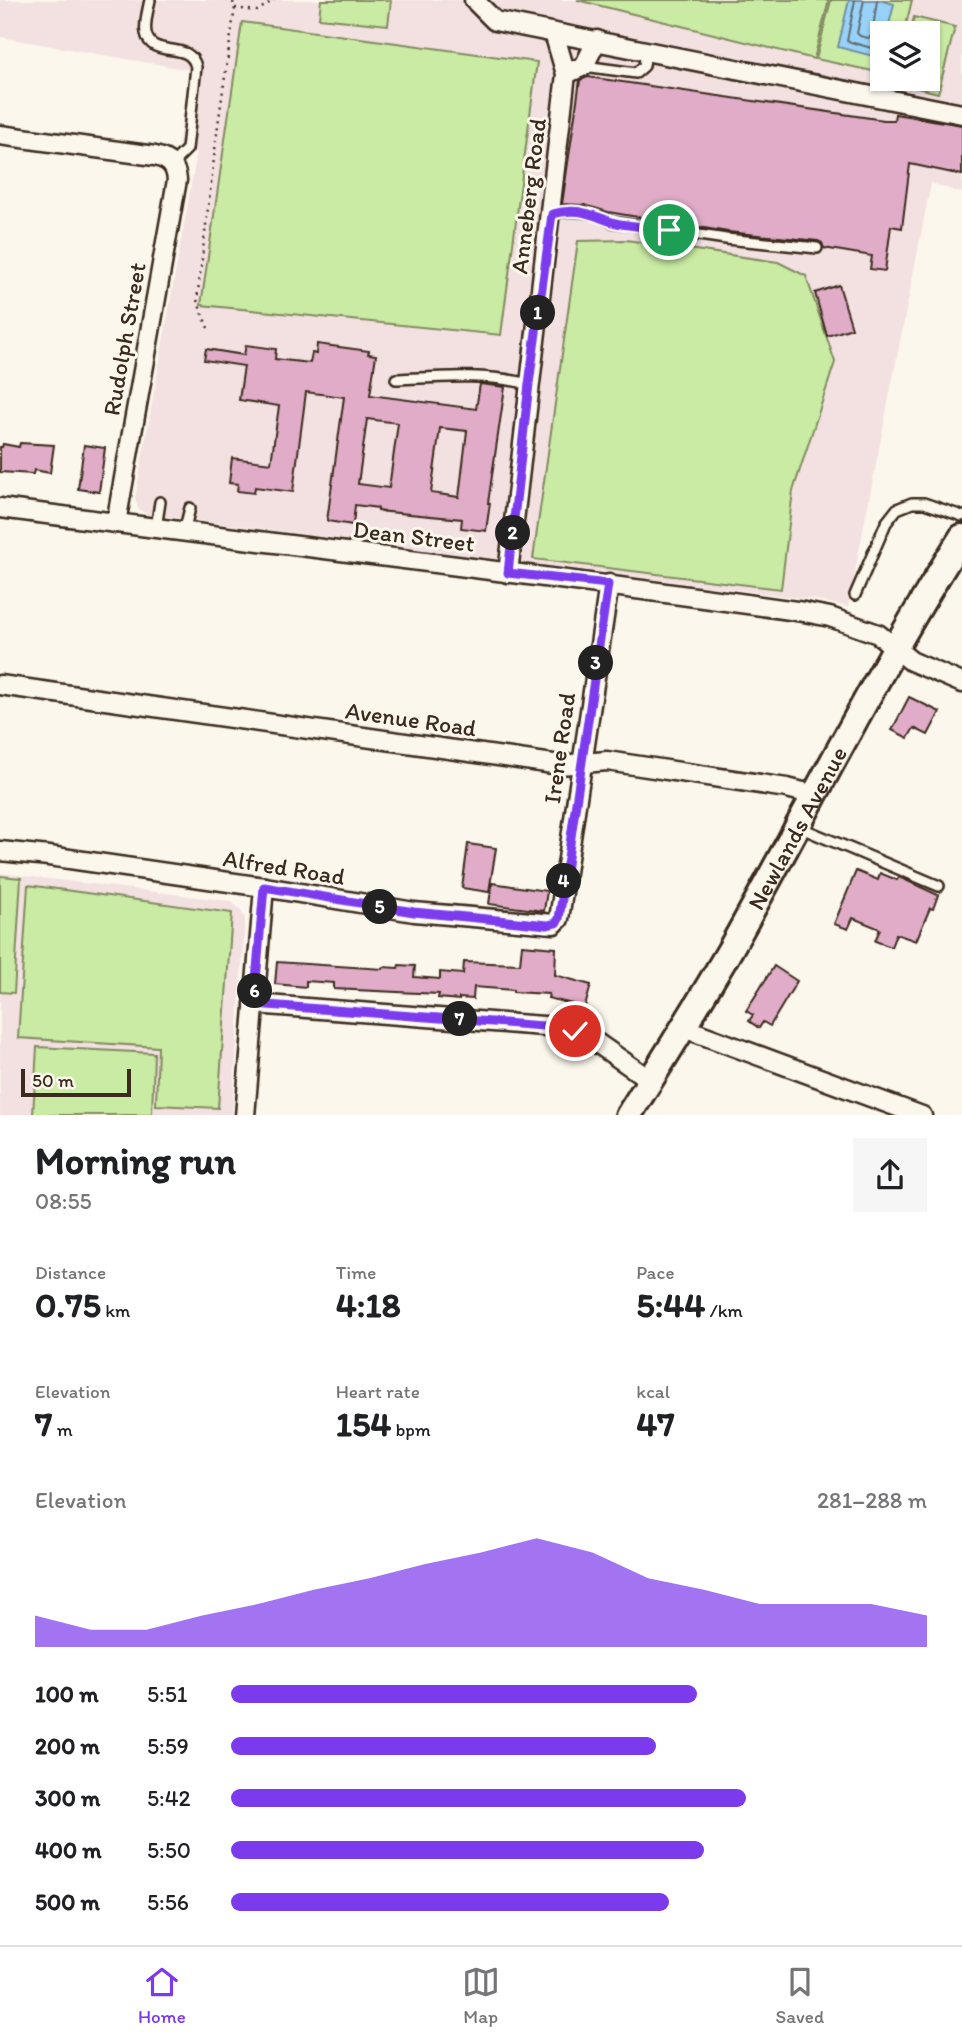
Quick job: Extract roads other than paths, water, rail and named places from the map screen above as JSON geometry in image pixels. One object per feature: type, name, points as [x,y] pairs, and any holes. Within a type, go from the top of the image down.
[{"type":"main road","name":"Newlands Avenue","points":[[629,1115],[684,1028],[896,648],[962,537]]},
{"type":"street","points":[[474,0],[495,22],[962,114]]},
{"type":"street","name":"Anneberg Road","points":[[508,573],[529,384],[552,214],[566,74],[554,33]]},
{"type":"street","points":[[566,74],[584,66],[597,40]]},
{"type":"street","points":[[0,135],[155,156],[172,164]]},
{"type":"street","name":"Rudolph Street","points":[[116,523],[177,180],[172,164]]},
{"type":"street","name":"Dean Street","points":[[0,508],[608,584],[830,617],[878,634],[911,661],[962,683]]},
{"type":"street","name":"Irene Road","points":[[559,919],[608,584]]},
{"type":"street","name":"Avenue Road","points":[[0,685],[560,765],[607,761],[646,766],[787,788],[815,795]]},
{"type":"street","name":"Alfred Road","points":[[0,851],[264,887],[414,912],[548,925],[559,919]]},
{"type":"street","points":[[244,1115],[264,887]]},
{"type":"street","points":[[254,1004],[557,1027],[587,1037],[650,1080]]},
{"type":"street","points":[[684,1028],[922,1115]]},
{"type":"lane","points":[[150,0],[146,32],[149,41],[154,46],[185,52],[191,56],[196,67],[187,149],[172,164]]},
{"type":"lane","points":[[584,66],[636,73],[644,66],[646,50]]},
{"type":"lane","points":[[552,214],[569,211],[586,213],[600,215],[612,222],[726,239],[817,248]]},
{"type":"lane","points":[[396,379],[476,375],[529,384]]},
{"type":"lane","points":[[156,528],[160,502]]},
{"type":"lane","points":[[855,595],[886,523],[897,509],[912,503],[924,503],[962,516]]},
{"type":"lane","points":[[184,532],[190,508]]},
{"type":"lane","points":[[798,826],[939,886]]},
{"type":"water","points":[[849,0],[879,0],[894,4],[890,21],[870,21],[870,55],[838,47]]}]
